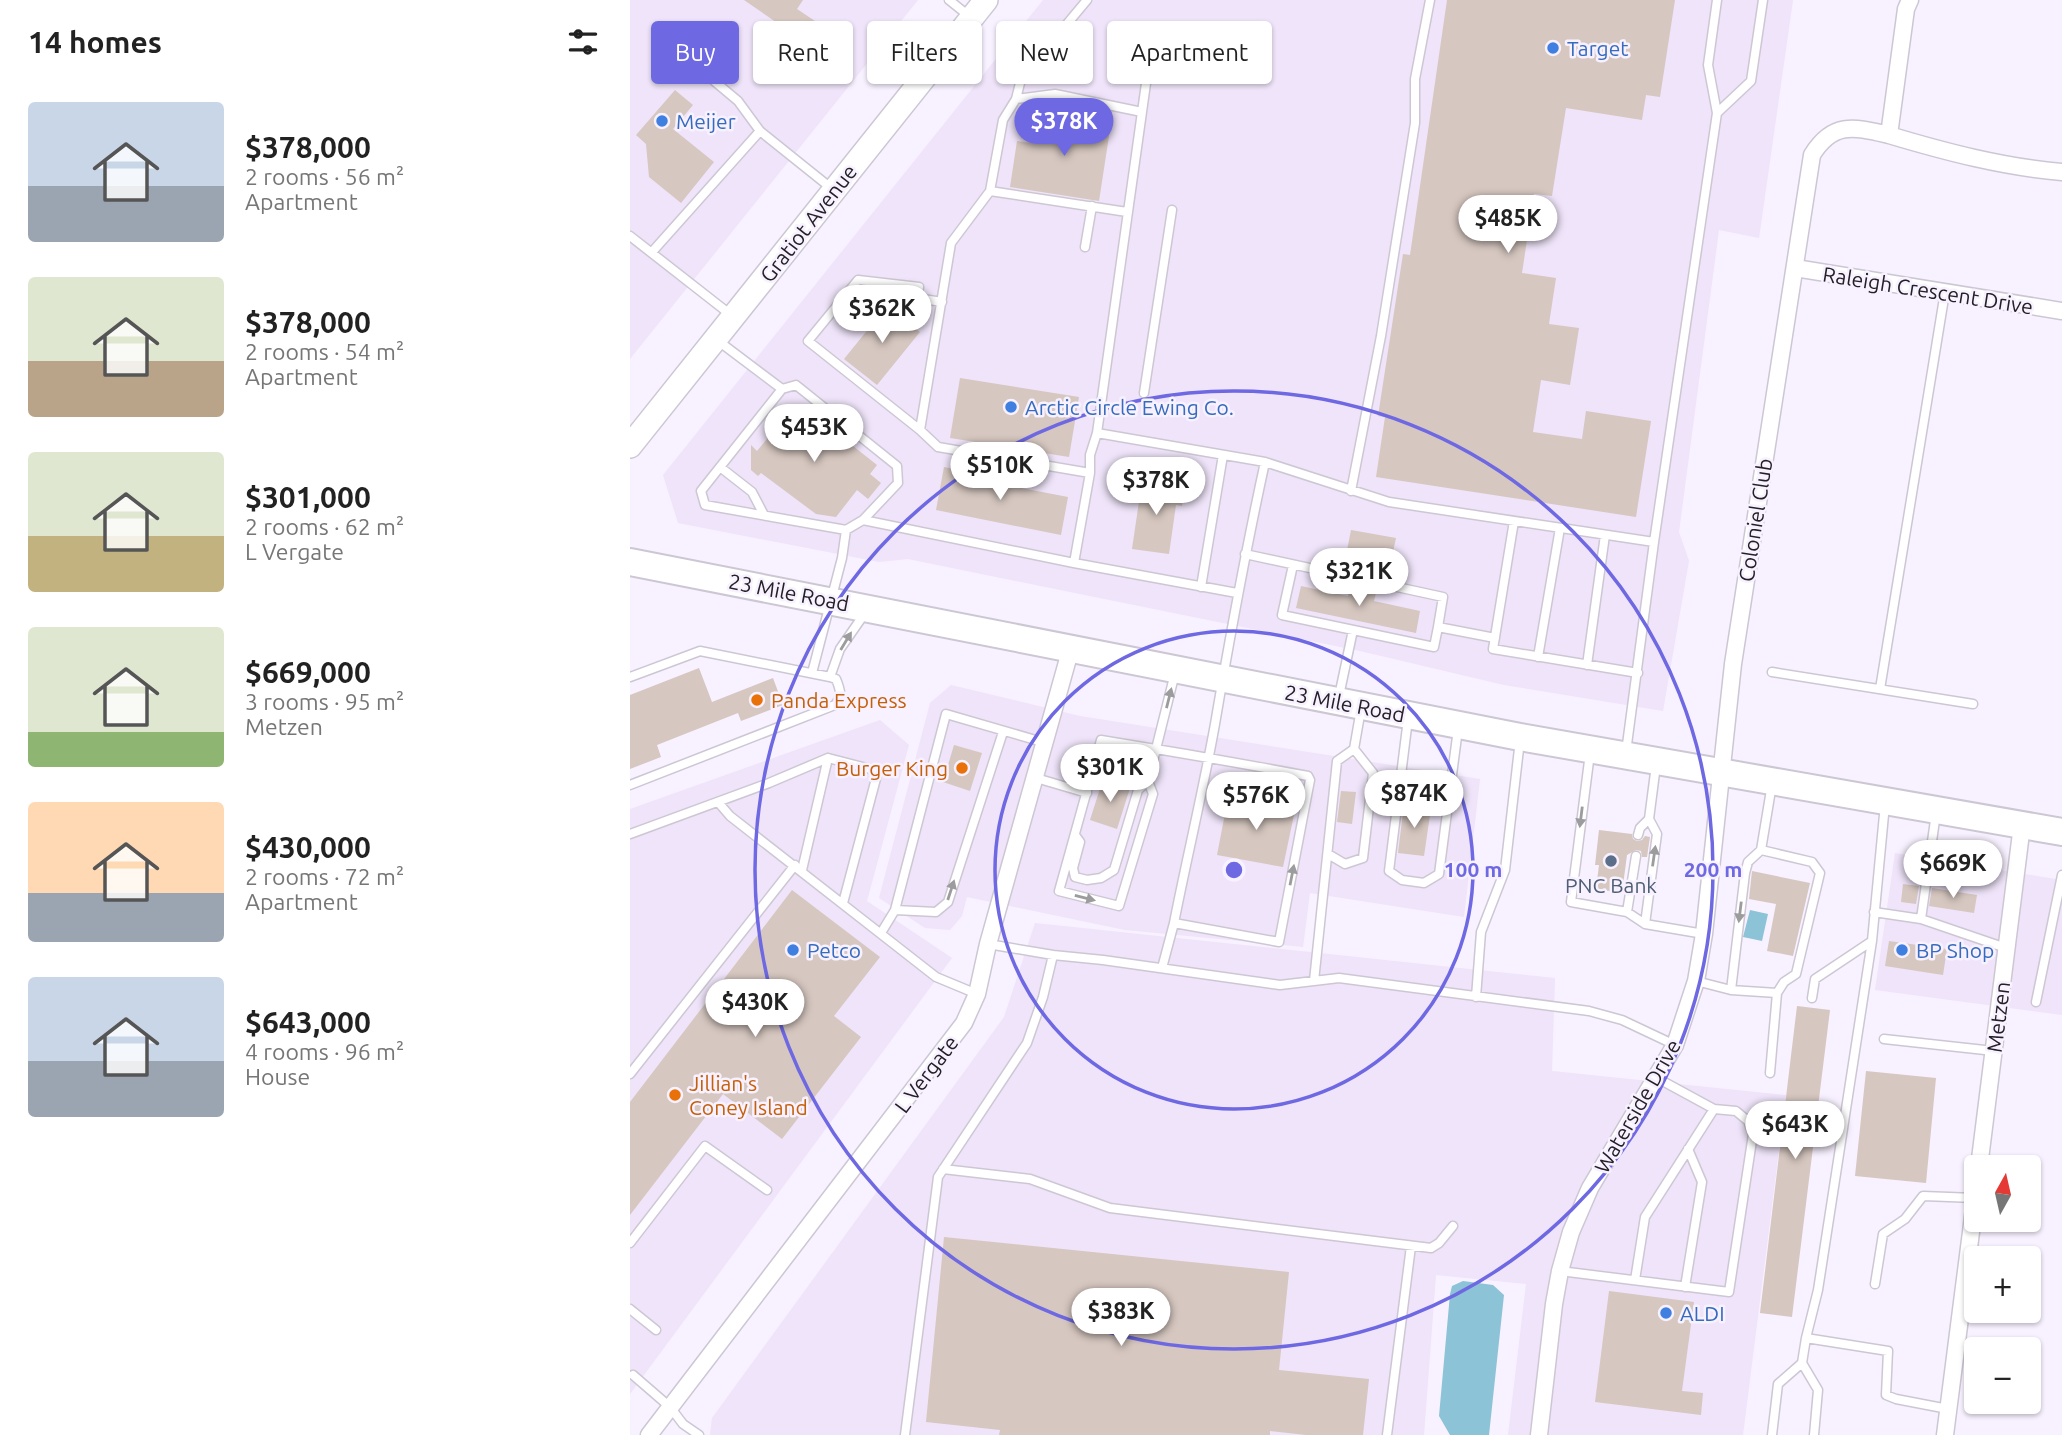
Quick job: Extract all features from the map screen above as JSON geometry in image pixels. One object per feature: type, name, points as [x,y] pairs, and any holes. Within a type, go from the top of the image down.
[{"type":"main road","name":"Gratiot Avenue","points":[[630,446],[986,0]]},
{"type":"main road","name":"23 Mile Road","points":[[630,562],[1458,726],[2062,832]]},
{"type":"street","points":[[1889,135],[1906,9],[1910,0]]},
{"type":"street","name":"Coloniel Club","points":[[1722,773],[1733,664],[1812,155],[1821,140],[1836,130],[1865,130],[1968,158],[2062,172]]},
{"type":"street","name":"Raleigh Crescent Drive","points":[[1795,268],[2062,311]]},
{"type":"street","name":"L Vergate","points":[[649,1435],[964,1023],[977,995],[988,944],[1071,648]]},
{"type":"street","name":"Waterside Drive","points":[[1543,1435],[1560,1271],[1571,1231],[1590,1188],[1675,1045],[1696,981],[1704,934],[1722,773]]},
{"type":"street","name":"Metzen","points":[[1981,1155],[2022,825]]},
{"type":"street","points":[[1945,1435],[1970,1232]]},
{"type":"lane","points":[[949,0],[971,18]]},
{"type":"lane","points":[[920,430],[951,243],[990,191],[1003,120],[1016,99],[1021,79],[1087,0]]},
{"type":"lane","points":[[1351,491],[1381,336],[1415,123],[1415,79],[1430,0]]},
{"type":"lane","points":[[1626,756],[1654,542],[1717,113],[1708,65],[1717,0]]},
{"type":"lane","points":[[1717,113],[1752,80],[1763,0]]},
{"type":"lane","points":[[718,84],[738,101],[760,131],[833,190]]},
{"type":"lane","points":[[1074,563],[1090,473],[1090,455],[1097,433],[1146,84]]},
{"type":"lane","points":[[1016,99],[1055,94],[1142,112]]},
{"type":"lane","points":[[652,252],[760,131]]},
{"type":"lane","points":[[990,191],[1127,212]]},
{"type":"lane","points":[[1084,247],[1092,206]]},
{"type":"lane","points":[[1144,393],[1172,210]]},
{"type":"lane","points":[[630,236],[733,317]]},
{"type":"lane","points":[[942,302],[917,298],[919,287],[858,280],[808,341],[938,447],[1090,473]]},
{"type":"lane","points":[[1880,689],[1945,292]]},
{"type":"lane","points":[[716,339],[782,389]]},
{"type":"lane","points":[[796,385],[897,466],[898,483],[863,520],[846,530],[705,505],[701,491],[782,389],[796,385]]},
{"type":"lane","points":[[1097,433],[1265,462],[1390,502],[1654,542]]},
{"type":"lane","points":[[1201,587],[1223,455]]},
{"type":"lane","points":[[1162,968],[1208,758],[1237,593],[1265,462]]},
{"type":"lane","points":[[720,467],[752,492],[764,515]]},
{"type":"lane","points":[[863,520],[1237,593]]},
{"type":"lane","points":[[1514,521],[1493,649],[1638,673]]},
{"type":"lane","points":[[1538,657],[1560,528]]},
{"type":"lane","points":[[812,673],[842,558],[846,530]]},
{"type":"lane","points":[[1587,666],[1605,535]]},
{"type":"lane","points":[[1245,554],[1443,597],[1434,647],[1282,615],[1293,565]]},
{"type":"lane","points":[[830,677],[840,649],[868,608]]},
{"type":"lane","points":[[1438,626],[1495,638]]},
{"type":"lane","points":[[1328,854],[1345,864],[1363,858],[1373,773],[1354,749],[1349,704],[1353,630]]},
{"type":"lane","points":[[630,677],[700,651],[830,677],[836,679],[841,691],[840,700],[835,705],[630,785]]},
{"type":"lane","points":[[1174,923],[1279,942],[1310,780],[1308,776],[1208,758],[1156,749],[1101,740],[1059,891],[1119,906],[1153,794],[1148,782],[1156,749],[1176,670]]},
{"type":"lane","points":[[1772,672],[1973,705]]},
{"type":"lane","points":[[881,933],[895,910],[946,714],[1046,743]]},
{"type":"lane","points":[[1409,716],[1389,871],[1402,880],[1424,883],[1438,874],[1458,726]]},
{"type":"lane","points":[[895,910],[936,912],[947,902],[1003,732]]},
{"type":"lane","points":[[1476,997],[1481,932],[1505,870],[1520,737]]},
{"type":"lane","points":[[1314,981],[1337,761],[1354,749]]},
{"type":"lane","points":[[1591,750],[1572,902],[1627,912],[1645,923],[1704,934]]},
{"type":"lane","points":[[630,1074],[798,867],[828,758]]},
{"type":"lane","points":[[630,834],[828,758],[878,772],[843,903]]},
{"type":"lane","points":[[1638,835],[1648,819],[1657,762]]},
{"type":"lane","points":[[1036,778],[1087,793]]},
{"type":"lane","points":[[1731,990],[1745,873],[1748,862],[1761,850],[1772,781]]},
{"type":"lane","points":[[1075,835],[1080,842],[1073,868],[1075,877],[1087,880],[1108,875],[1118,864],[1138,790],[1148,782]]},
{"type":"lane","points":[[1772,1435],[1778,1384],[1802,1363],[1818,1290],[1872,941],[1885,801]]},
{"type":"lane","points":[[718,802],[730,816],[936,977],[977,995]]},
{"type":"lane","points":[[1921,919],[1936,810]]},
{"type":"lane","points":[[1645,923],[1657,834],[1648,819]]},
{"type":"lane","points":[[1761,850],[1812,862],[1819,873],[1796,974],[1784,982],[1777,993],[1770,1073]]},
{"type":"lane","points":[[1627,912],[1636,856]]},
{"type":"lane","points":[[2036,1002],[2062,875]]},
{"type":"lane","points":[[1874,912],[1921,919],[2007,948]]},
{"type":"lane","points":[[1812,998],[1815,979],[1872,941]]},
{"type":"lane","points":[[988,944],[1280,985],[1339,978],[1605,1014],[1675,1045]]},
{"type":"lane","points":[[905,1435],[938,1177],[1027,1043],[1054,955]]},
{"type":"lane","points":[[1696,981],[1731,990],[1777,993]]},
{"type":"lane","points":[[1884,1039],[1994,1051]]},
{"type":"lane","points":[[1560,1271],[1729,1292],[1753,1134],[1748,1121],[1736,1111],[1714,1109],[1657,1078]]},
{"type":"lane","points":[[1635,1280],[1645,1217],[1714,1109]]},
{"type":"lane","points":[[630,1243],[705,1146],[767,1190]]},
{"type":"lane","points":[[1685,1287],[1702,1182],[1688,1149]]},
{"type":"lane","points":[[943,1169],[1030,1179],[1110,1208],[1411,1246],[1431,1248],[1453,1226]]},
{"type":"lane","points":[[1875,1284],[1883,1234],[1905,1219],[1923,1196],[1964,1196]]},
{"type":"lane","points":[[1387,1435],[1411,1246]]},
{"type":"lane","points":[[630,1309],[656,1330]]},
{"type":"lane","points":[[1807,1338],[1888,1351],[1885,1395],[1948,1409]]},
{"type":"lane","points":[[1802,1363],[1818,1390],[1814,1435]]},
{"type":"lane","points":[[633,1375],[670,1407],[683,1424],[699,1435]]},
{"type":"shaded area","points":[[630,0],[918,0],[901,21],[867,21],[867,64],[853,81],[853,21],[753,21],[753,84],[851,84],[630,359]]},
{"type":"shaded area","points":[[1043,0],[1793,0],[1759,238],[1719,230],[1679,532],[1689,561],[1663,711],[1504,685],[1360,651],[908,559],[879,562],[678,523],[663,475],[976,84],[982,84],[982,76],[996,59],[996,84],[1093,84],[1093,21],[1026,21]]},
{"type":"shaded area","points":[[951,685],[1080,716],[1480,779],[1464,917],[1310,893],[1303,947],[1125,930],[967,897],[962,916],[950,930],[925,928],[879,898],[930,703]]},
{"type":"shaded area","points":[[880,720],[909,745],[867,901],[952,958],[630,1394],[630,809]]},
{"type":"shaded area","points":[[1895,853],[2062,880],[2062,1015],[1875,990]]},
{"type":"shaded area","points":[[1035,923],[1555,978],[1552,1071],[1786,1095],[1743,1435],[1508,1435],[1526,1284],[1436,1275],[1424,1435],[710,1435],[712,1418],[1004,1017]]},
{"type":"water","points":[[1750,910],[1768,914],[1762,941],[1743,937]]},
{"type":"water","points":[[1463,1281],[1493,1285],[1504,1295],[1489,1435],[1450,1435],[1439,1416],[1450,1294],[1452,1286]]},
{"type":"building","points":[[744,0],[803,0],[797,9],[815,21],[774,21]]},
{"type":"building","points":[[1447,0],[1675,0],[1660,97],[1646,95],[1642,120],[1566,108],[1552,196],[1534,194],[1522,273],[1556,278],[1549,324],[1579,328],[1570,385],[1541,380],[1533,432],[1582,439],[1586,411],[1651,421],[1636,517],[1376,477],[1385,417],[1378,416],[1403,254],[1410,255]]},
{"type":"building","points":[[675,90],[693,105],[673,129],[714,162],[681,203],[649,177],[646,144],[636,135]]},
{"type":"building","points":[[1043,113],[1111,123],[1099,201],[1010,187],[1017,141],[1038,144]]},
{"type":"building","points":[[887,306],[920,332],[877,385],[844,359]]},
{"type":"building","points":[[960,378],[1079,397],[1069,457],[950,438]]},
{"type":"building","points":[[800,404],[877,465],[870,474],[881,483],[868,499],[857,490],[836,517],[816,514],[761,473],[758,476],[751,470],[751,445],[757,451],[784,418],[787,421]]},
{"type":"building","points":[[944,467],[1017,481],[1016,487],[1068,497],[1061,535],[936,510]]},
{"type":"building","points":[[1142,481],[1180,486],[1179,492],[1184,492],[1182,506],[1176,505],[1169,554],[1132,549]]},
{"type":"building","points":[[1351,530],[1396,538],[1388,575],[1380,573],[1380,577],[1353,571],[1354,568],[1344,566]]},
{"type":"building","points":[[1350,584],[1377,589],[1374,601],[1420,611],[1416,633],[1296,608],[1301,586],[1348,596]]},
{"type":"building","points":[[699,668],[712,702],[773,678],[783,705],[741,721],[738,713],[657,745],[661,757],[630,769],[630,695]]},
{"type":"building","name":"Burger King","points":[[954,745],[982,753],[970,791],[943,782]]},
{"type":"building","points":[[1103,779],[1130,788],[1117,829],[1090,820]]},
{"type":"building","points":[[1341,791],[1356,792],[1352,824],[1337,822]]},
{"type":"building","points":[[1228,798],[1295,810],[1283,867],[1217,855]]},
{"type":"building","points":[[1404,804],[1431,808],[1424,856],[1398,853]]},
{"type":"building","name":"PNC Bank","points":[[1599,830],[1632,834],[1637,841],[1645,836],[1650,837],[1647,857],[1642,857],[1641,851],[1636,850],[1627,855],[1622,893],[1596,889],[1599,865],[1595,865]]},
{"type":"building","points":[[1752,871],[1810,883],[1793,956],[1767,951],[1776,904],[1749,899]]},
{"type":"building","points":[[1903,884],[1919,886],[1916,904],[1901,902]]},
{"type":"building","points":[[1932,888],[1977,895],[1974,913],[1929,906]]},
{"type":"building","points":[[792,890],[880,957],[834,1016],[861,1037],[782,1139],[723,1094],[630,1215],[630,1102]]},
{"type":"building","points":[[1889,941],[1947,949],[1943,975],[1885,966]]},
{"type":"building","points":[[1797,1006],[1830,1010],[1792,1317],[1760,1313]]},
{"type":"building","points":[[1866,1071],[1936,1078],[1926,1183],[1855,1176]]},
{"type":"building","points":[[944,1237],[1289,1272],[1279,1370],[1369,1379],[1363,1435],[1306,1435],[1270,1431],[1270,1435],[999,1435],[1000,1430],[926,1422]]},
{"type":"building","points":[[1609,1291],[1694,1302],[1682,1391],[1703,1393],[1701,1415],[1595,1402]]},
{"type":"place","name":"Target","points":[[1553,48]]},
{"type":"place","name":"Meijer","points":[[662,121]]},
{"type":"place","name":"Arctic Circle Ewing Co.","points":[[1011,407]]},
{"type":"place","name":"Panda Express","points":[[757,700]]},
{"type":"place","name":"Burger King","points":[[962,768]]},
{"type":"place","name":"PNC Bank","points":[[1611,861]]},
{"type":"place","name":"Petco","points":[[793,950]]},
{"type":"place","name":"BP Shop","points":[[1902,950]]},
{"type":"place","name":"Jillian's Coney Island","points":[[675,1095]]},
{"type":"place","name":"ALDI","points":[[1666,1313]]}]
